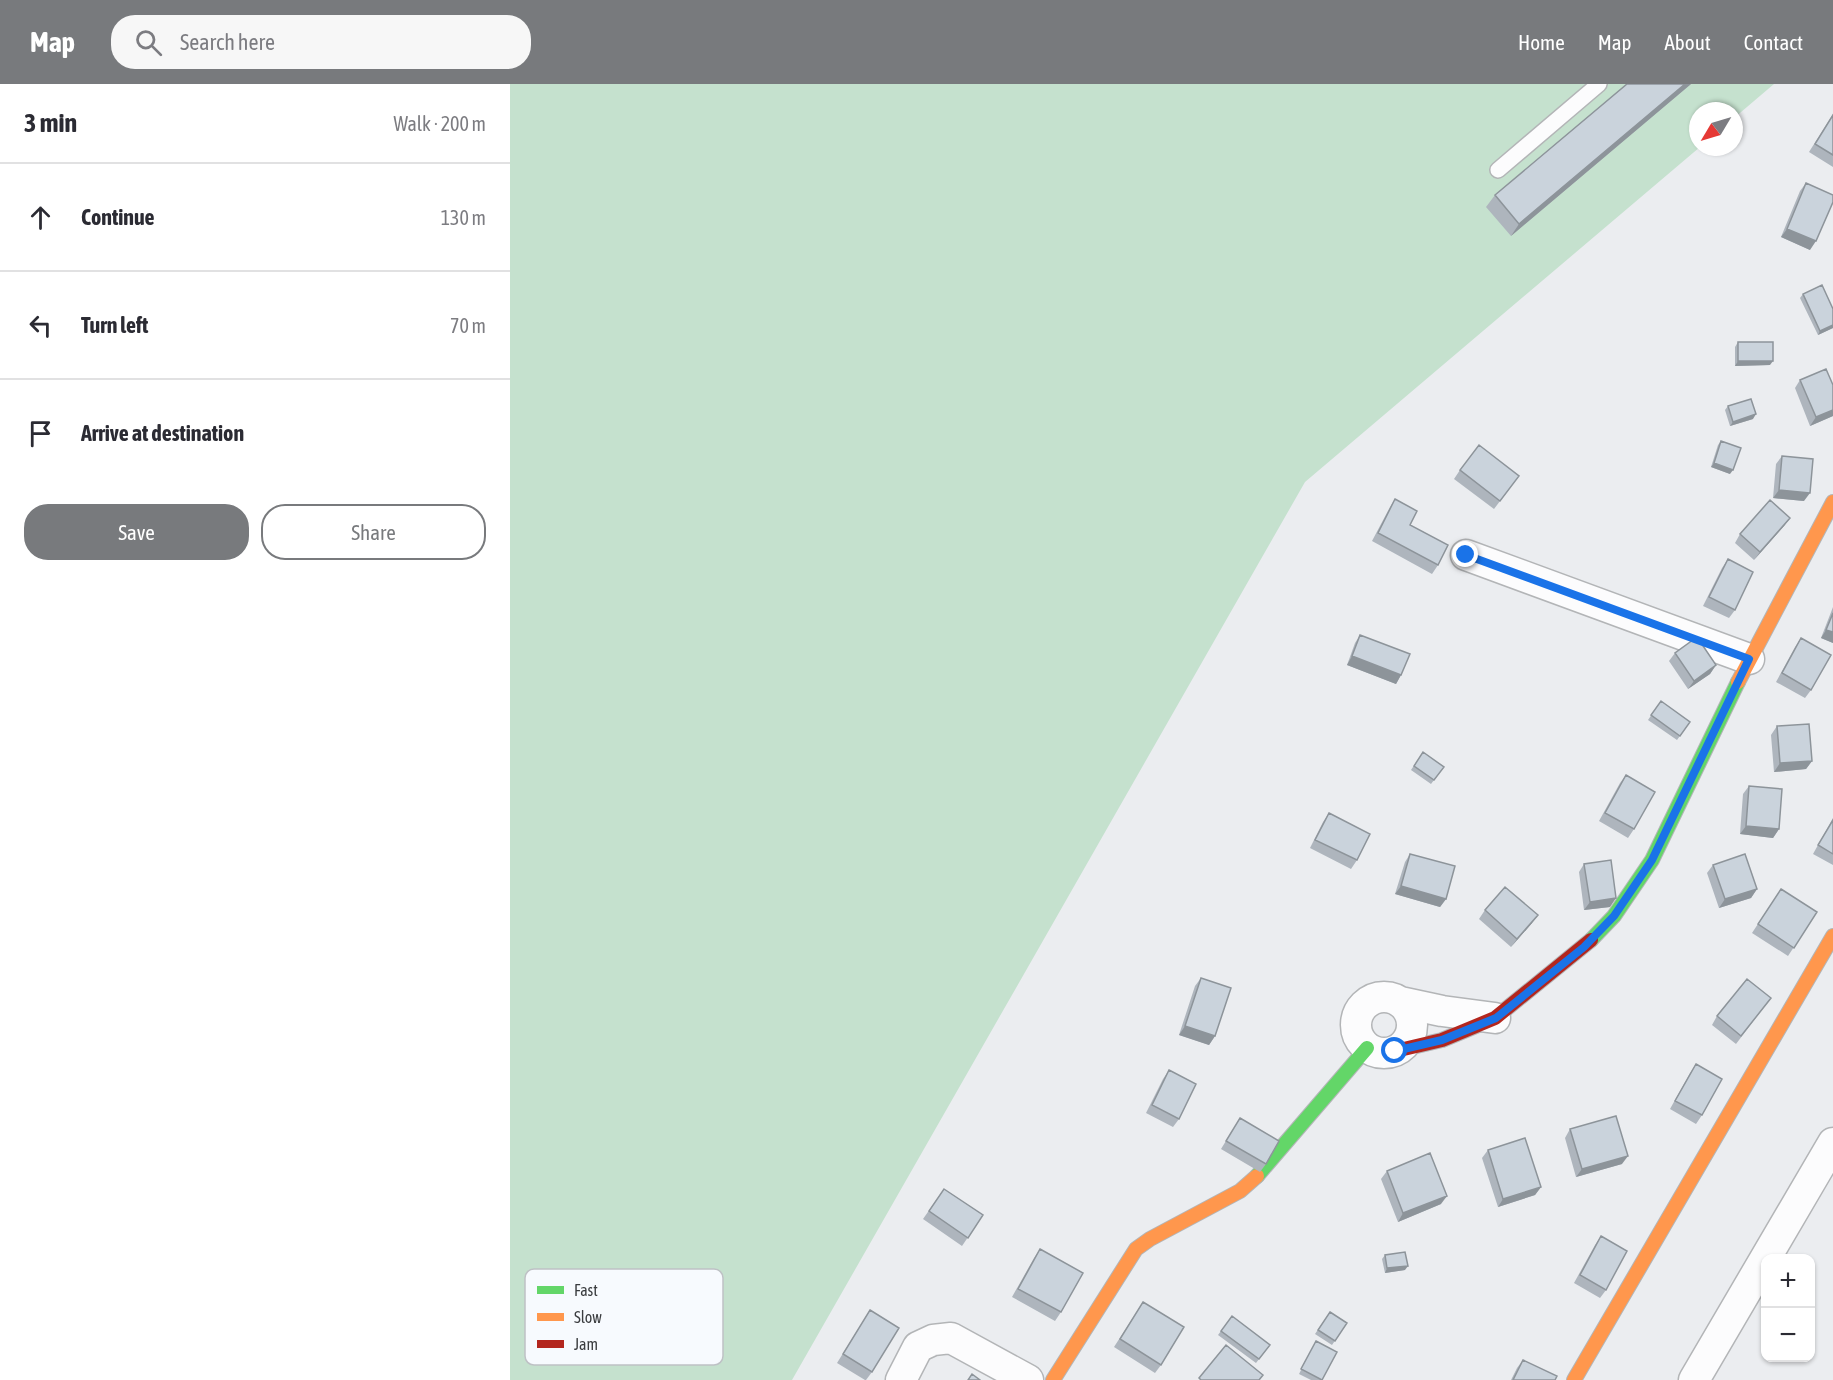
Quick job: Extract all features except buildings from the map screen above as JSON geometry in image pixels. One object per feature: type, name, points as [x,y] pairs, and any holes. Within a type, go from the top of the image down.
[{"type":"street","points":[[1496,1018],[1442,1011],[1387,997],[1372,999],[1361,1009],[1356,1022],[1358,1036],[1381,1050],[1442,1040],[1496,1018],[1584,947],[1614,916],[1652,860],[1749,659],[1833,502]]},
{"type":"street","points":[[1466,555],[1749,659]]},
{"type":"street","points":[[1574,1380],[1833,936]]},
{"type":"street","points":[[1053,1380],[1136,1249],[1252,1182],[1381,1050],[1406,1042],[1412,1028],[1409,1014],[1400,1002]]},
{"type":"street","points":[[1694,1380],[1833,1143]]},
{"type":"street","points":[[901,1380],[918,1347],[933,1340],[951,1338],[1028,1380]]},
{"type":"lane","points":[[1498,170],[1599,84]]},
{"type":"green space","points":[[510,84],[1774,84],[1743,110],[1743,102],[1689,102],[1689,156],[1305,482],[792,1380],[510,1380]]},
{"type":"traffic: fast","points":[[1591,940],[1614,916],[1652,860],[1738,682]]},
{"type":"traffic: fast","points":[[1257,1176],[1367,1048]]},
{"type":"traffic: slow","points":[[1738,682],[1833,502]]},
{"type":"traffic: slow","points":[[1574,1380],[1833,936]]},
{"type":"traffic: slow","points":[[1053,1380],[1136,1249],[1150,1239],[1240,1191],[1257,1176]]},
{"type":"traffic: jam","points":[[1395,1051],[1442,1040],[1495,1018],[1591,940]]},
{"type":"route","points":[[1395,1051],[1442,1040],[1496,1018],[1584,947],[1614,916],[1652,860],[1749,659],[1466,555]]}]
